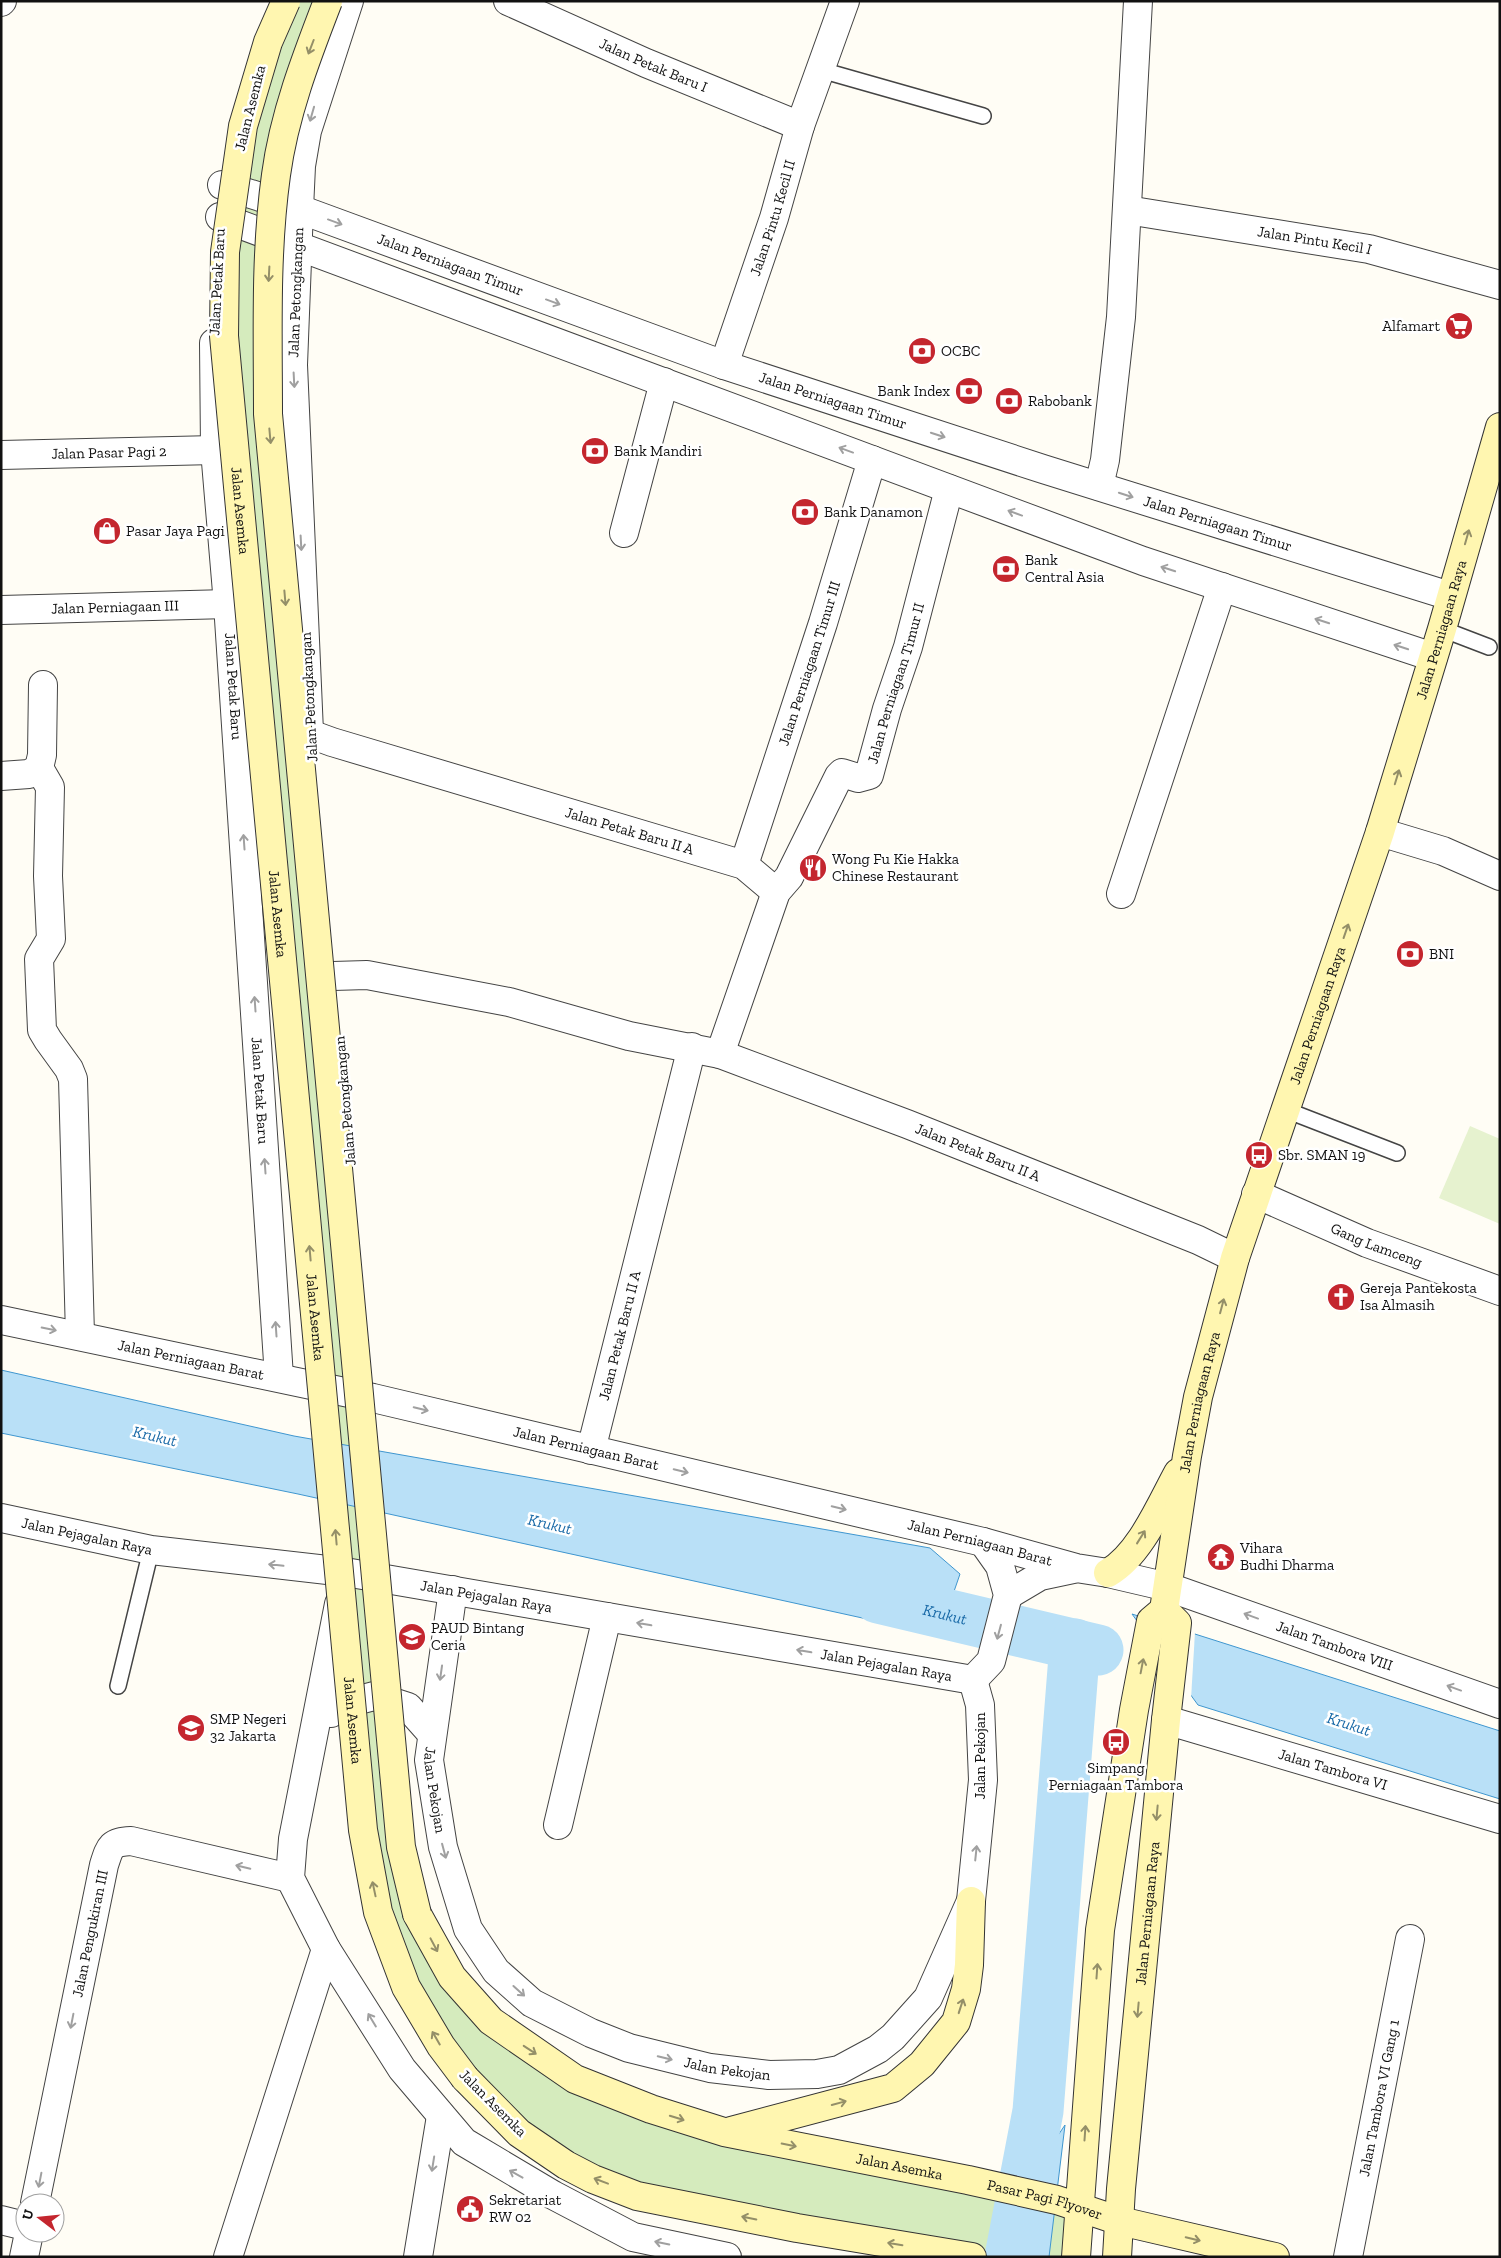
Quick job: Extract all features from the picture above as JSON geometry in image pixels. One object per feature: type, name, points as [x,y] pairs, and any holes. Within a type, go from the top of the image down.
[{"type":"main road","name":"Jalan Asemka","points":[[286,1],[268,42],[243,126],[225,252],[224,336],[363,1830],[378,1912],[406,1987],[441,2046],[475,2090],[519,2133],[566,2165],[637,2196],[796,2228],[966,2256]]},
{"type":"main road","name":"Jalan Asemka","points":[[328,1],[298,80],[276,174],[268,276],[268,414],[401,1847],[417,1914],[452,1976],[491,2021],[523,2045],[575,2079],[651,2110],[724,2132],[968,2180]]},
{"type":"main road","name":"Jalan Perniagaan Raya","points":[[1117,2257],[1120,2189],[1166,1716],[1165,1610],[1187,1456],[1198,1397],[1235,1258],[1380,832],[1434,658],[1450,596],[1500,427]]},
{"type":"main road","points":[[1108,1573],[1124,1562],[1138,1542],[1187,1456]]},
{"type":"main road","name":"Jalan Perniagaan Raya","points":[[1076,2257],[1068,2204],[1100,1930],[1134,1710],[1165,1610]]},
{"type":"main road","points":[[724,2132],[893,2088],[922,2064],[956,2022],[966,1989],[969,1965],[971,1902]]},
{"type":"main road","name":"Pasar Pagi Flyover","points":[[968,2180],[1068,2204],[1120,2221],[1276,2257]]},
{"type":"main road","points":[[796,2228],[844,2257]]},
{"type":"street","name":"Jalan Petak Baru","points":[[271,1],[250,59],[222,185],[214,308],[215,450],[228,604],[279,1377]]},
{"type":"street","name":"Jalan Petongkangan","points":[[349,1],[307,131],[301,166],[293,365],[310,734],[373,1398]]},
{"type":"street","name":"Jalan Petak Baru I","points":[[508,1],[646,64],[800,126]]},
{"type":"street","name":"Jalan Pintu Kecil II","points":[[724,365],[774,218],[800,126],[845,1]]},
{"type":"street","points":[[1099,486],[1105,460],[1116,374],[1138,1]]},
{"type":"street","name":"Jalan Perniagaan Timur","points":[[222,185],[299,209],[724,365],[1099,486],[1450,596]]},
{"type":"street","name":"Jalan Pintu Kecil I","points":[[1127,210],[1369,249],[1500,285]]},
{"type":"street","points":[[220,217],[1143,561],[1434,658]]},
{"type":"street","points":[[624,533],[664,382]]},
{"type":"street","name":"Jalan Pasar Pagi 2","points":[[1,455],[215,450]]},
{"type":"street","name":"Jalan Perniagaan Timur III","points":[[744,865],[823,623],[872,460]]},
{"type":"street","name":"Jalan Perniagaan Timur II","points":[[776,892],[789,877],[839,776],[842,774],[858,778],[869,775],[887,709],[908,647],[949,489]]},
{"type":"street","points":[[1121,894],[1222,588]]},
{"type":"street","name":"Jalan Perniagaan III","points":[[1,610],[228,604]]},
{"type":"street","points":[[43,685],[42,755],[39,768],[50,787],[48,876],[52,939],[38,959],[42,1030],[69,1069],[73,1079],[80,1336]]},
{"type":"street","name":"Jalan Petak Baru II A","points":[[310,734],[341,745],[744,865],[776,892]]},
{"type":"street","points":[[1,776],[29,774],[39,768]]},
{"type":"street","points":[[1380,832],[1444,852],[1500,876]]},
{"type":"street","points":[[720,1054],[776,892]]},
{"type":"street","name":"Jalan Petak Baru II A","points":[[333,976],[367,975],[509,1002],[629,1036],[720,1054],[907,1124],[1180,1233],[1235,1258]]},
{"type":"street","name":"Jalan Petak Baru II A","points":[[591,1450],[692,1048]]},
{"type":"street","name":"Gang Lamceng","points":[[1256,1194],[1367,1242],[1500,1291]]},
{"type":"street","name":"Jalan Perniagaan Barat","points":[[1,1320],[373,1398],[982,1542],[1076,1568],[1108,1573],[1165,1610]]},
{"type":"street","name":"Jalan Pejagalan Raya","points":[[1,1518],[151,1550],[345,1572],[607,1617],[982,1671]]},
{"type":"street","points":[[982,1542],[1000,1566],[1008,1599],[982,1671]]},
{"type":"street","points":[[1008,1599],[1040,1576],[1076,1568]]},
{"type":"street","points":[[345,1572],[293,1839],[290,1878],[326,1949],[402,2069],[464,2142],[496,2163],[632,2236],[727,2257]]},
{"type":"street","name":"Jalan Pekojan","points":[[453,1590],[432,1734],[430,1760],[442,1847],[468,1929],[496,1970],[532,2002],[591,2033],[629,2048],[710,2068],[769,2075],[817,2074],[839,2070],[878,2049],[893,2038],[928,1998],[971,1902],[983,1780],[980,1705],[982,1671]]},
{"type":"street","name":"Jalan Tambora VIII","points":[[1165,1610],[1500,1704]]},
{"type":"street","points":[[558,1824],[607,1617]]},
{"type":"street","points":[[314,1730],[340,1704],[374,1696],[408,1707],[432,1734]]},
{"type":"street","name":"Jalan Tambora VI","points":[[1166,1716],[1500,1819]]},
{"type":"street","name":"Jalan Pengukiran III","points":[[37,2193],[104,1865],[111,1846],[118,1842],[131,1841],[290,1878]]},
{"type":"street","name":"Jalan Tambora VI Gang 1","points":[[1348,2257],[1410,1940]]},
{"type":"street","points":[[228,2257],[326,1949]]},
{"type":"street","points":[[418,2257],[441,2116]]},
{"type":"street","points":[[1,2220],[15,2224]]},
{"type":"street","points":[[24,2257],[27,2243]]},
{"type":"lane","points":[[821,70],[983,116]]},
{"type":"lane","points":[[1442,629],[1489,647]]},
{"type":"lane","points":[[1286,1110],[1397,1153]]},
{"type":"lane","points":[[118,1686],[151,1550]]},
{"type":"green space","points":[[286,1],[330,1],[268,277],[417,1914],[523,2045],[724,2132],[1079,2208],[1076,2257],[974,2257],[797,2228],[566,2165],[465,2078],[378,1912],[226,345],[268,42]]},
{"type":"green space","points":[[1470,1126],[1500,1139],[1500,1224],[1439,1198]]},
{"type":"water","points":[[1,1370],[294,1436],[930,1548],[960,1574],[941,1629],[917,1630],[298,1494],[1,1433]]},
{"type":"water","points":[[1132,1614],[1500,1731],[1500,1799],[1198,1705]]},
{"type":"water","points":[[1065,2125],[1049,2257],[990,2257],[997,2225]]},
{"type":"pier","points":[[1137,1620],[1164,1622],[1195,1632],[1191,1699],[1136,1624]]},
{"type":"waterway","name":"Krukut","points":[[878,1598],[1098,1650]]},
{"type":"waterway","points":[[1010,2257],[1038,2111],[1075,1644]]},
{"type":"place","name":"Alfamart","points":[[1459,326]]},
{"type":"place","name":"OCBC","points":[[922,351]]},
{"type":"place","name":"Bank Index","points":[[969,391]]},
{"type":"place","name":"Rabobank","points":[[1009,401]]},
{"type":"place","name":"Bank Mandiri","points":[[595,451]]},
{"type":"place","name":"Bank Danamon","points":[[805,512]]},
{"type":"place","name":"Pasar Jaya Pagi","points":[[107,531]]},
{"type":"place","name":"Bank Central Asia","points":[[1006,569]]},
{"type":"place","name":"Wong Fu Kie Hakka Chinese Restaurant","points":[[813,868]]},
{"type":"place","name":"BNI","points":[[1410,954]]},
{"type":"place","name":"Sbr. SMAN 19","points":[[1259,1155]]},
{"type":"place","name":"Gereja Pantekosta Isa Almasih","points":[[1341,1297]]},
{"type":"place","name":"Vihara Budhi Dharma","points":[[1221,1557]]},
{"type":"place","name":"PAUD Bintang Ceria","points":[[412,1637]]},
{"type":"place","name":"SMP Negeri 32 Jakarta","points":[[191,1728]]},
{"type":"place","name":"Simpang Perniagaan Tambora","points":[[1116,1742]]},
{"type":"place","name":"Sekretariat RW 02","points":[[470,2209]]}]
